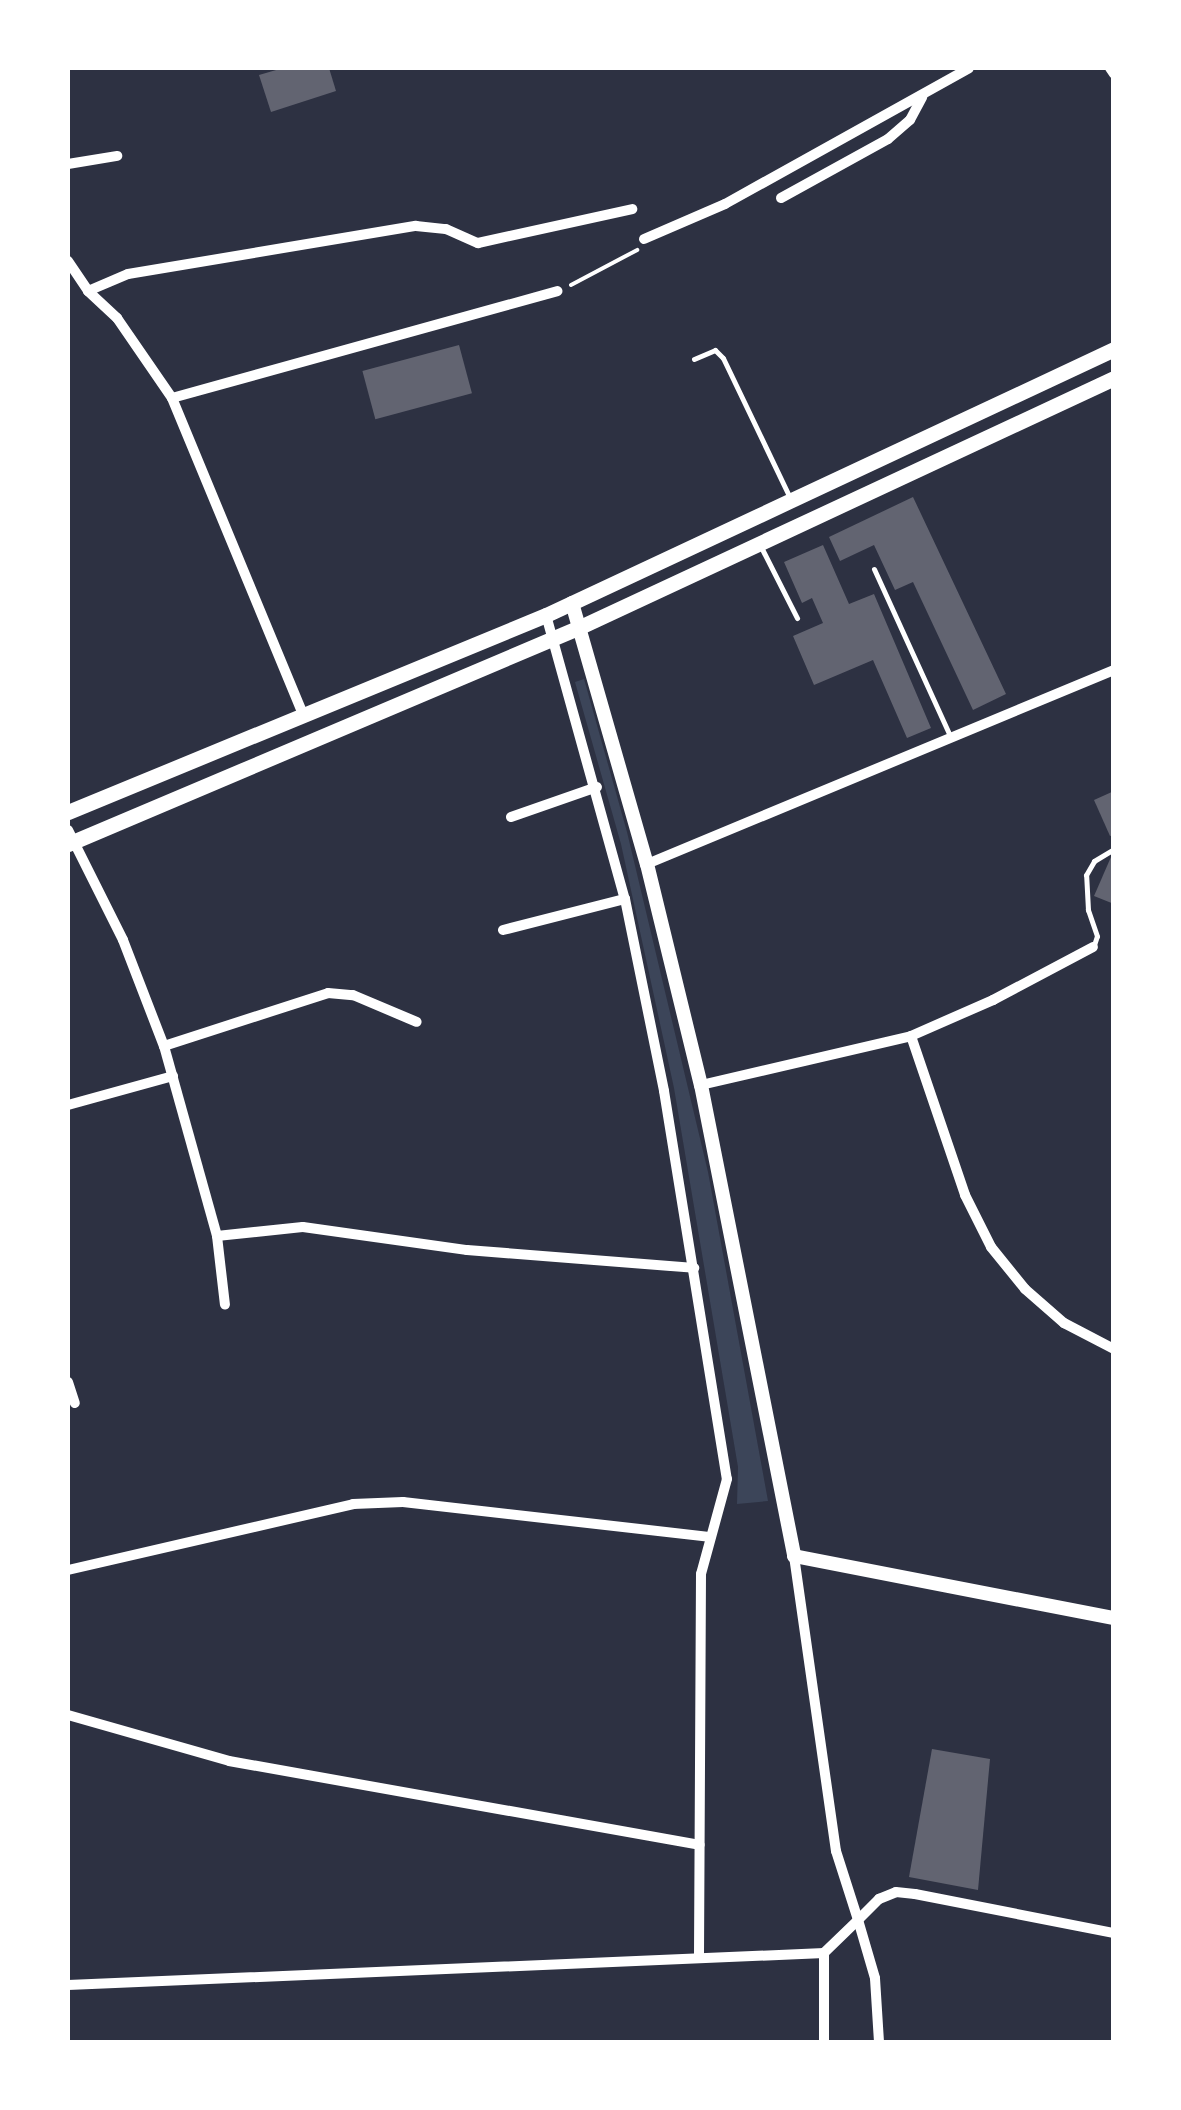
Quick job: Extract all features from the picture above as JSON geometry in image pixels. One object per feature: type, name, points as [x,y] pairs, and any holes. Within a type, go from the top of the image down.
[{"type":"main road","points":[[68,812],[572,604],[1114,348]]},
{"type":"main road","points":[[69,838],[580,627],[1114,378]]},
{"type":"street","points":[[644,239],[725,204],[968,68]]},
{"type":"street","points":[[780,198],[888,139],[910,120],[922,97]]},
{"type":"street","points":[[68,164],[117,156]]},
{"type":"street","points":[[88,291],[128,274],[416,226],[446,228],[478,243],[632,209]]},
{"type":"street","points":[[68,260],[88,291],[116,318],[172,398],[304,717]]},
{"type":"street","points":[[172,398],[557,290]]},
{"type":"street","points":[[572,604],[647,864],[701,1085],[794,1556],[836,1851],[874,1978],[879,2042]]},
{"type":"street","points":[[546,615],[625,899],[694,1268],[727,1480],[708,1537],[701,1574],[700,1955]]},
{"type":"street","points":[[647,864],[1114,670]]},
{"type":"street","points":[[512,817],[596,787]]},
{"type":"street","points":[[69,838],[123,940],[164,1046],[217,1236],[225,1305]]},
{"type":"street","points":[[502,930],[625,899]]},
{"type":"street","points":[[701,1085],[911,1036],[993,1000],[1093,947]]},
{"type":"street","points":[[164,1046],[328,993],[353,994],[418,1022]]},
{"type":"street","points":[[911,1036],[965,1195],[991,1247],[1025,1289],[1064,1323],[1114,1350]]},
{"type":"street","points":[[68,1105],[173,1076]]},
{"type":"street","points":[[217,1236],[322,1228],[467,1250],[694,1268]]},
{"type":"street","points":[[68,1382],[74,1404]]},
{"type":"street","points":[[68,1570],[370,1503],[403,1502],[708,1537]]},
{"type":"street","points":[[794,1556],[1114,1618]]},
{"type":"street","points":[[68,1715],[229,1760],[700,1845]]},
{"type":"street","points":[[68,1985],[700,1955],[824,1953],[879,1898],[896,1892],[1114,1933]]},
{"type":"street","points":[[824,1953],[824,2042]]},
{"type":"lane","points":[[694,359],[716,350],[722,358],[790,499]]},
{"type":"lane","points":[[759,543],[797,618]]},
{"type":"lane","points":[[874,570],[951,738]]},
{"type":"lane","points":[[1093,947],[1097,936],[1084,892],[1086,875],[1094,861],[1114,850]]},
{"type":"path","points":[[557,290],[635,254],[644,239]]},
{"type":"shaded area","points":[[584,679],[627,832],[708,1172],[768,1501],[737,1504],[738,1467],[674,1088],[621,844],[575,682]]},
{"type":"building","points":[[283,68],[329,68],[336,91],[271,112],[259,75]]},
{"type":"building","points":[[459,345],[472,393],[375,419],[362,371]]},
{"type":"building","points":[[913,497],[1006,694],[973,710],[913,582],[895,590],[874,545],[840,561],[829,537]]},
{"type":"building","points":[[823,545],[849,604],[874,594],[931,728],[907,738],[873,660],[814,685],[793,636],[823,623],[812,598],[802,603],[784,562]]},
{"type":"building","points":[[1114,791],[1114,835],[1110,836],[1094,800]]},
{"type":"building","points":[[1111,857],[1114,859],[1114,904],[1094,896]]},
{"type":"building","points":[[932,1749],[990,1759],[978,1890],[909,1877]]}]
